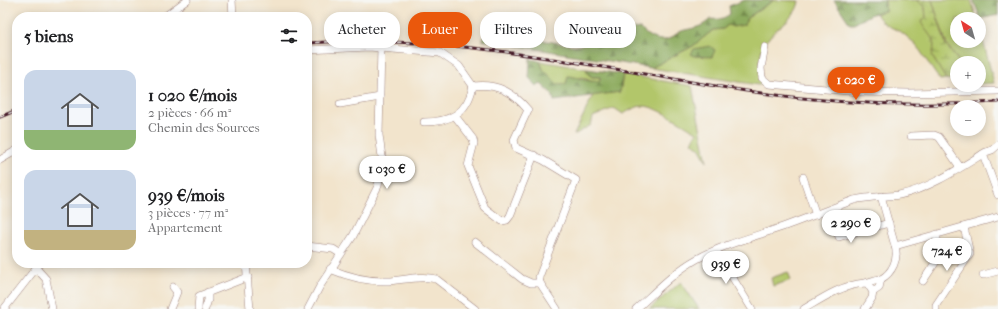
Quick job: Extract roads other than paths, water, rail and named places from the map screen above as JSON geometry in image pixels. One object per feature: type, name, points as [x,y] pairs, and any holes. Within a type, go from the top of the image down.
[{"type":"street","points":[[171,12],[187,0]]},
{"type":"street","points":[[232,0],[233,12]]},
{"type":"street","points":[[765,47],[761,68],[762,78],[769,84],[874,92],[998,91]]},
{"type":"street","points":[[312,50],[356,48]]},
{"type":"street","points":[[308,309],[330,269],[361,222],[378,186],[382,157],[379,135],[381,48]]},
{"type":"street","points":[[391,48],[440,53],[459,66],[473,86]]},
{"type":"street","points":[[473,86],[480,85],[503,88],[523,104],[528,110],[514,140],[514,145],[516,148],[534,155],[576,180],[539,277],[540,283],[557,309]]},
{"type":"street","points":[[424,122],[440,122],[455,116],[466,103],[473,86]]},
{"type":"street","points":[[340,104],[380,97]]},
{"type":"street","points":[[455,116],[473,139],[468,166],[485,208],[502,221],[507,220],[510,216],[534,155]]},
{"type":"street","points":[[911,136],[934,135],[939,137],[960,167]]},
{"type":"street","points":[[636,309],[679,271],[697,259],[716,250],[740,240],[816,215],[855,200],[911,191],[983,154],[996,150]]},
{"type":"street","points":[[0,160],[12,153]]},
{"type":"street","points":[[983,154],[998,195]]},
{"type":"street","points":[[803,177],[816,215]]},
{"type":"street","points":[[804,309],[842,288],[857,283],[867,283],[880,279],[888,274],[897,255],[881,196]]},
{"type":"street","points":[[895,246],[998,217]]},
{"type":"street","points":[[834,221],[839,237],[889,224]]},
{"type":"street","points":[[936,309],[936,305],[970,254],[964,227]]},
{"type":"street","points":[[923,281],[941,254],[936,235]]},
{"type":"street","points":[[475,242],[522,279],[531,283],[540,283]]},
{"type":"street","points":[[312,247],[333,249],[341,254]]},
{"type":"street","points":[[716,250],[752,309]]},
{"type":"street","points":[[4,309],[36,268]]},
{"type":"street","points":[[40,268],[46,279],[52,309]]},
{"type":"street","points":[[247,268],[250,309]]},
{"type":"street","points":[[330,269],[361,280],[386,281],[429,277],[436,279],[475,309]]},
{"type":"street","points":[[983,275],[998,271]]},
{"type":"street","points":[[198,309],[199,296],[248,277]]},
{"type":"street","points":[[873,292],[879,288],[880,279]]},
{"type":"street","points":[[865,309],[872,298],[873,292],[867,283]]},
{"type":"street","points":[[170,309],[177,292],[173,287]]},
{"type":"street","points":[[205,309],[208,300],[208,292]]},
{"type":"railway","points":[[312,43],[363,41],[420,43],[476,48],[587,64],[754,92],[845,102],[906,104],[998,102]]},
{"type":"railway","points":[[0,117],[12,112]]}]
